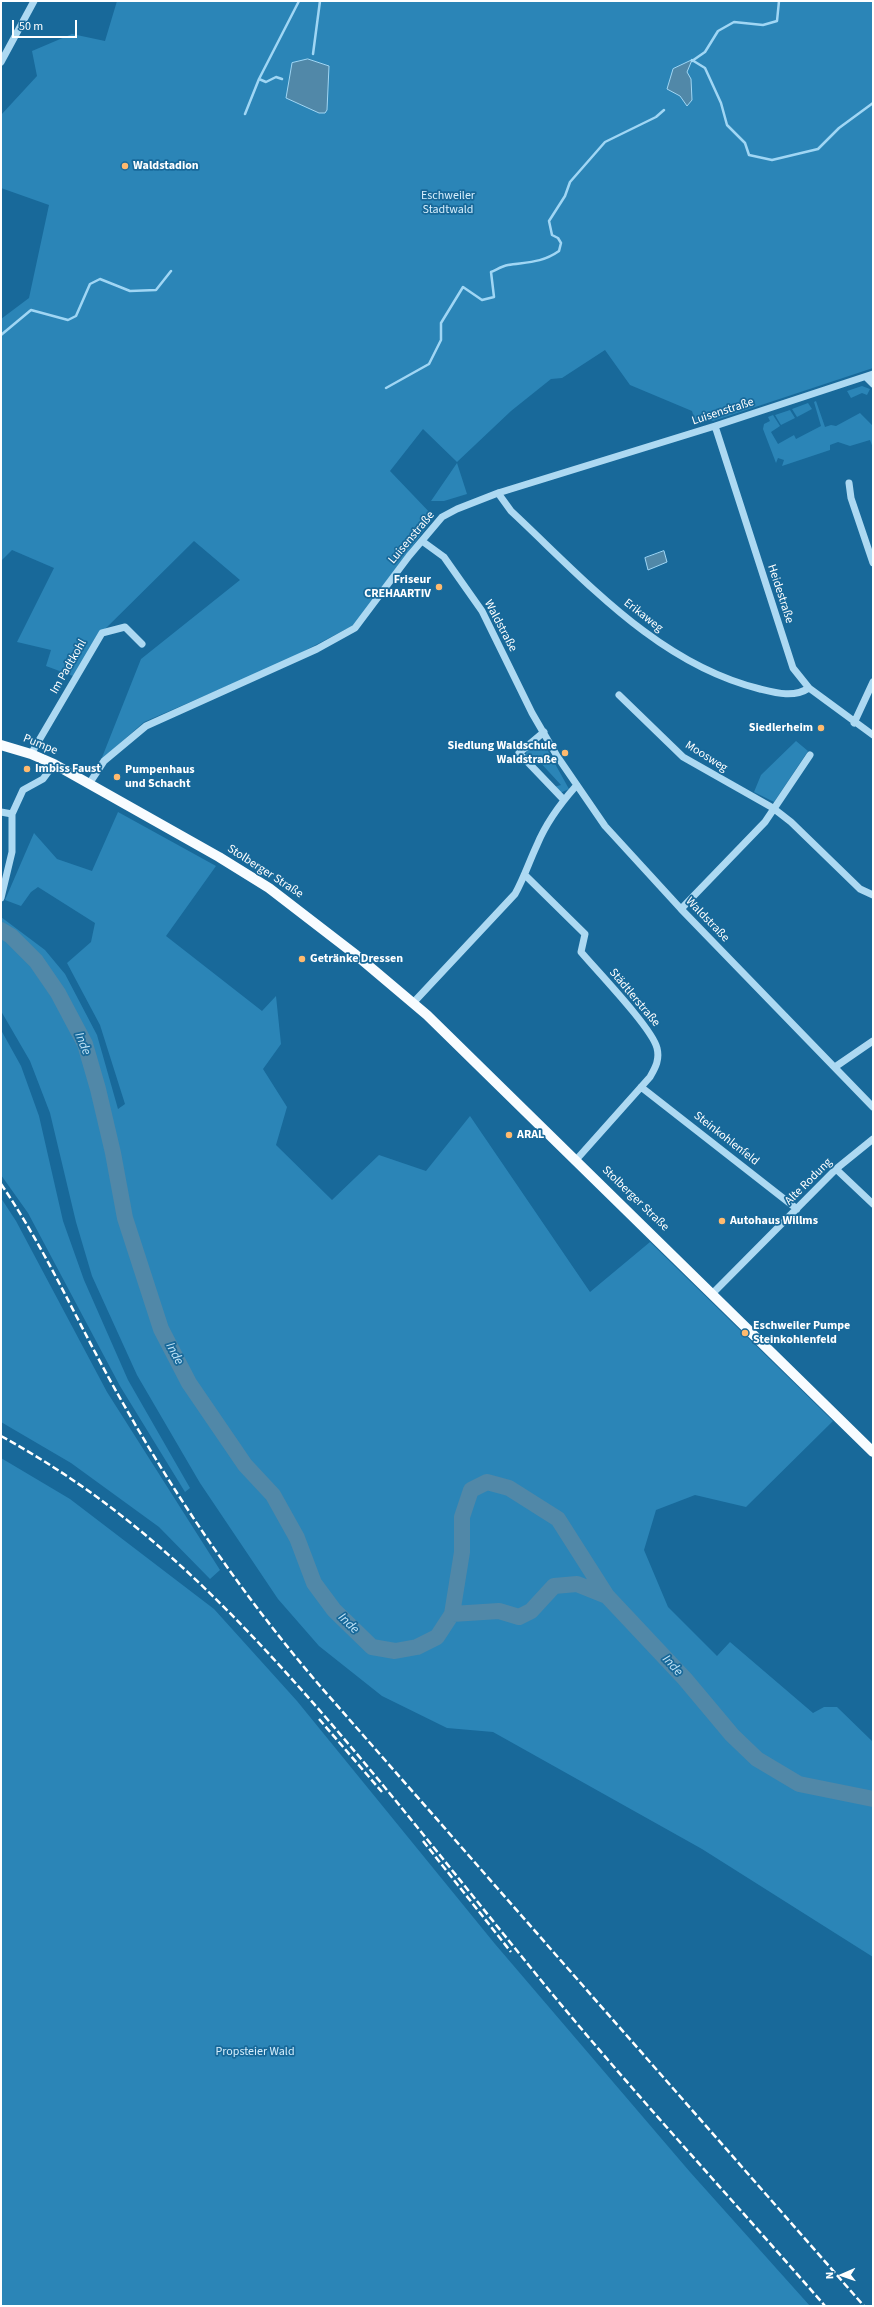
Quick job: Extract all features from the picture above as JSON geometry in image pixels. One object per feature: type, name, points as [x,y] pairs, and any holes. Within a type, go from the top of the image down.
[{"type":"main road","name":"Pumpe","points":[[1,745],[31,754],[54,764],[89,784]]},
{"type":"main road","name":"Stolberger Straße","points":[[89,784],[220,858],[279,895],[356,955],[413,1003],[576,1160],[873,1452]]},
{"type":"street","points":[[1,62],[34,1]]},
{"type":"street","name":"Luisenstraße","points":[[89,784],[104,761],[146,726],[317,649],[356,628],[422,540],[442,517],[457,509],[498,493],[714,426],[873,374]]},
{"type":"street","points":[[866,377],[873,384]]},
{"type":"street","name":"Heidestraße","points":[[714,426],[793,668],[809,688],[854,723],[873,735]]},
{"type":"street","points":[[849,483],[851,498],[873,563]]},
{"type":"street","name":"Erikaweg","points":[[498,493],[511,511],[614,607],[674,652],[716,675],[750,687],[780,694],[800,694],[809,688]]},
{"type":"street","name":"Waldstraße","points":[[422,540],[444,557],[482,611],[544,732],[576,786],[605,826],[681,909],[873,1107]]},
{"type":"street","name":"Im Padtkohl","points":[[31,754],[102,633],[125,627],[142,644]]},
{"type":"street","points":[[854,723],[873,682]]},
{"type":"street","name":"Moosweg","points":[[619,695],[683,757],[773,808],[791,822],[860,889],[873,895]]},
{"type":"street","points":[[544,732],[519,753],[564,800]]},
{"type":"street","points":[[681,909],[765,822],[810,755]]},
{"type":"street","points":[[1,898],[12,852],[12,814],[23,790],[43,779],[54,764]]},
{"type":"street","points":[[413,1003],[515,894],[526,876],[537,845],[547,824],[576,786]]},
{"type":"street","points":[[1,812],[12,814]]},
{"type":"street","name":"Städtlerstraße","points":[[526,876],[585,934],[581,952],[649,1032],[657,1048],[657,1064],[650,1077],[576,1160]]},
{"type":"street","points":[[835,1067],[873,1041]]},
{"type":"street","name":"Steinkohlenfeld","points":[[641,1086],[797,1210]]},
{"type":"street","name":"Alte Rodung","points":[[712,1293],[797,1210],[836,1169],[873,1139]]},
{"type":"street","points":[[836,1169],[873,1204]]},
{"type":"green space","name":"Eschweiler Stadtwald","points":[[117,1],[873,1],[873,368],[713,421],[706,418],[695,421],[692,411],[630,385],[605,350],[562,378],[551,379],[511,411],[457,462],[423,429],[390,471],[434,517],[354,625],[285,661],[144,722],[101,760],[141,659],[240,580],[194,541],[101,633],[73,676],[46,666],[51,650],[17,642],[54,568],[12,550],[1,561],[1,319],[29,298],[49,205],[1,188],[1,115],[37,76],[32,51],[72,34],[105,41]]},
{"type":"green space","points":[[862,386],[870,389],[867,395],[862,393],[851,398],[847,391]]},
{"type":"green space","points":[[816,401],[825,427],[831,425],[836,426],[860,413],[873,426],[873,448],[870,440],[850,446],[838,442],[830,445],[830,450],[782,466],[784,460],[778,458],[776,463],[763,429],[764,424],[770,421],[768,417],[773,415],[780,426],[771,432],[778,444],[794,435],[796,439],[821,426],[814,402]]},
{"type":"green space","points":[[808,403],[812,409],[797,417],[792,409]]},
{"type":"green space","points":[[790,410],[795,418],[781,425],[775,415]]},
{"type":"green space","points":[[457,463],[467,494],[444,501],[431,501]]},
{"type":"green space","points":[[796,741],[808,751],[774,802],[754,792],[761,775]]},
{"type":"green space","points":[[543,742],[569,789],[560,793],[554,787],[561,785],[537,759],[529,761],[525,757],[527,750]]},
{"type":"green space","points":[[118,812],[216,866],[166,936],[262,1011],[276,996],[281,1044],[263,1069],[287,1107],[276,1145],[332,1200],[379,1155],[426,1171],[470,1116],[590,1292],[650,1242],[833,1421],[746,1507],[695,1495],[656,1510],[644,1550],[668,1607],[717,1656],[730,1642],[813,1713],[824,1707],[837,1707],[873,1742],[873,1957],[702,1849],[493,1732],[447,1728],[382,1696],[319,1646],[278,1599],[200,1483],[137,1375],[92,1276],[76,1222],[50,1113],[30,1061],[1,1011],[1,917],[45,950],[65,974],[97,1035],[118,1109],[125,1104],[100,1025],[67,963],[91,942],[95,923],[38,887],[31,892],[21,906],[5,900],[34,833],[57,859],[92,871]]},
{"type":"green space","points":[[1,1030],[21,1066],[39,1116],[63,1221],[84,1280],[128,1380],[190,1488],[185,1492],[120,1386],[28,1213],[1,1175]]},
{"type":"green space","points":[[1,1198],[16,1221],[107,1392],[220,1570],[210,1579],[159,1527],[71,1463],[1,1422]]},
{"type":"green space","name":"Propsteier Wald","points":[[1,1458],[70,1499],[214,1609],[297,1701],[495,1944],[690,2172],[810,2306],[1,2306]]},
{"type":"shaded area","points":[[308,59],[329,66],[327,110],[325,113],[319,113],[286,98],[292,63]]},
{"type":"shaded area","points":[[692,60],[687,72],[691,79],[692,100],[687,106],[680,96],[667,89],[673,69]]},
{"type":"shaded area","points":[[664,551],[667,562],[648,570],[645,558]]},
{"type":"waterway","points":[[245,114],[259,79],[299,1]]},
{"type":"waterway","points":[[313,54],[320,1]]},
{"type":"waterway","points":[[692,61],[705,52],[718,31],[734,22],[763,25],[777,21],[779,1]]},
{"type":"waterway","points":[[692,60],[705,68],[721,103],[727,125],[745,143],[749,155],[772,160],[818,149],[839,128],[873,103]]},
{"type":"waterway","points":[[259,79],[266,82],[276,77],[282,79]]},
{"type":"waterway","points":[[386,388],[429,364],[441,340],[441,323],[463,287],[482,300],[494,297],[491,272],[501,267],[547,258],[559,251],[561,243],[558,238],[552,235],[549,221],[565,196],[570,182],[605,142],[656,117],[664,110]]},
{"type":"waterway","points":[[1,335],[31,310],[68,320],[76,316],[90,284],[100,279],[130,291],[156,290],[171,271]]},
{"type":"waterway","name":"Inde","points":[[1,930],[11,936],[36,961],[58,993],[85,1044],[98,1089],[113,1153],[125,1218],[161,1329],[189,1383],[245,1465],[273,1495],[297,1538],[314,1583],[334,1610],[372,1647],[395,1651],[417,1647],[437,1637],[452,1614],[462,1552],[462,1517],[471,1490],[487,1482],[509,1488],[558,1519],[607,1596],[685,1679],[732,1735],[757,1759],[799,1784],[873,1799]]},
{"type":"waterway","points":[[452,1614],[499,1611],[519,1617],[531,1611],[554,1586],[577,1584],[607,1596]]},
{"type":"railway","points":[[1,1184],[33,1236],[105,1371],[165,1474],[213,1547],[265,1618],[320,1686],[864,2306]]},
{"type":"railway","points":[[1,1436],[49,1464],[94,1495],[137,1528],[216,1599],[254,1638],[354,1750],[563,2007],[674,2136],[825,2306]]},
{"type":"railway","points":[[319,1719],[382,1792]]},
{"type":"railway","points":[[423,1841],[511,1952]]},
{"type":"place","name":"Waldstadion","points":[[125,166]]},
{"type":"place","name":"Friseur CREHAARTIV","points":[[439,587]]},
{"type":"place","name":"Siedlerheim","points":[[821,728]]},
{"type":"place","name":"Siedlung Waldschule Waldstraße","points":[[565,753]]},
{"type":"place","name":"Imbiss Faust","points":[[27,769]]},
{"type":"place","name":"Pumpenhaus und Schacht","points":[[117,777]]},
{"type":"place","name":"Getränke Dressen","points":[[302,959]]},
{"type":"place","name":"ARAL","points":[[509,1135]]},
{"type":"place","name":"Autohaus Willms","points":[[722,1221]]},
{"type":"place","name":"Eschweiler Pumpe Steinkohlenfeld","points":[[745,1333]]}]
